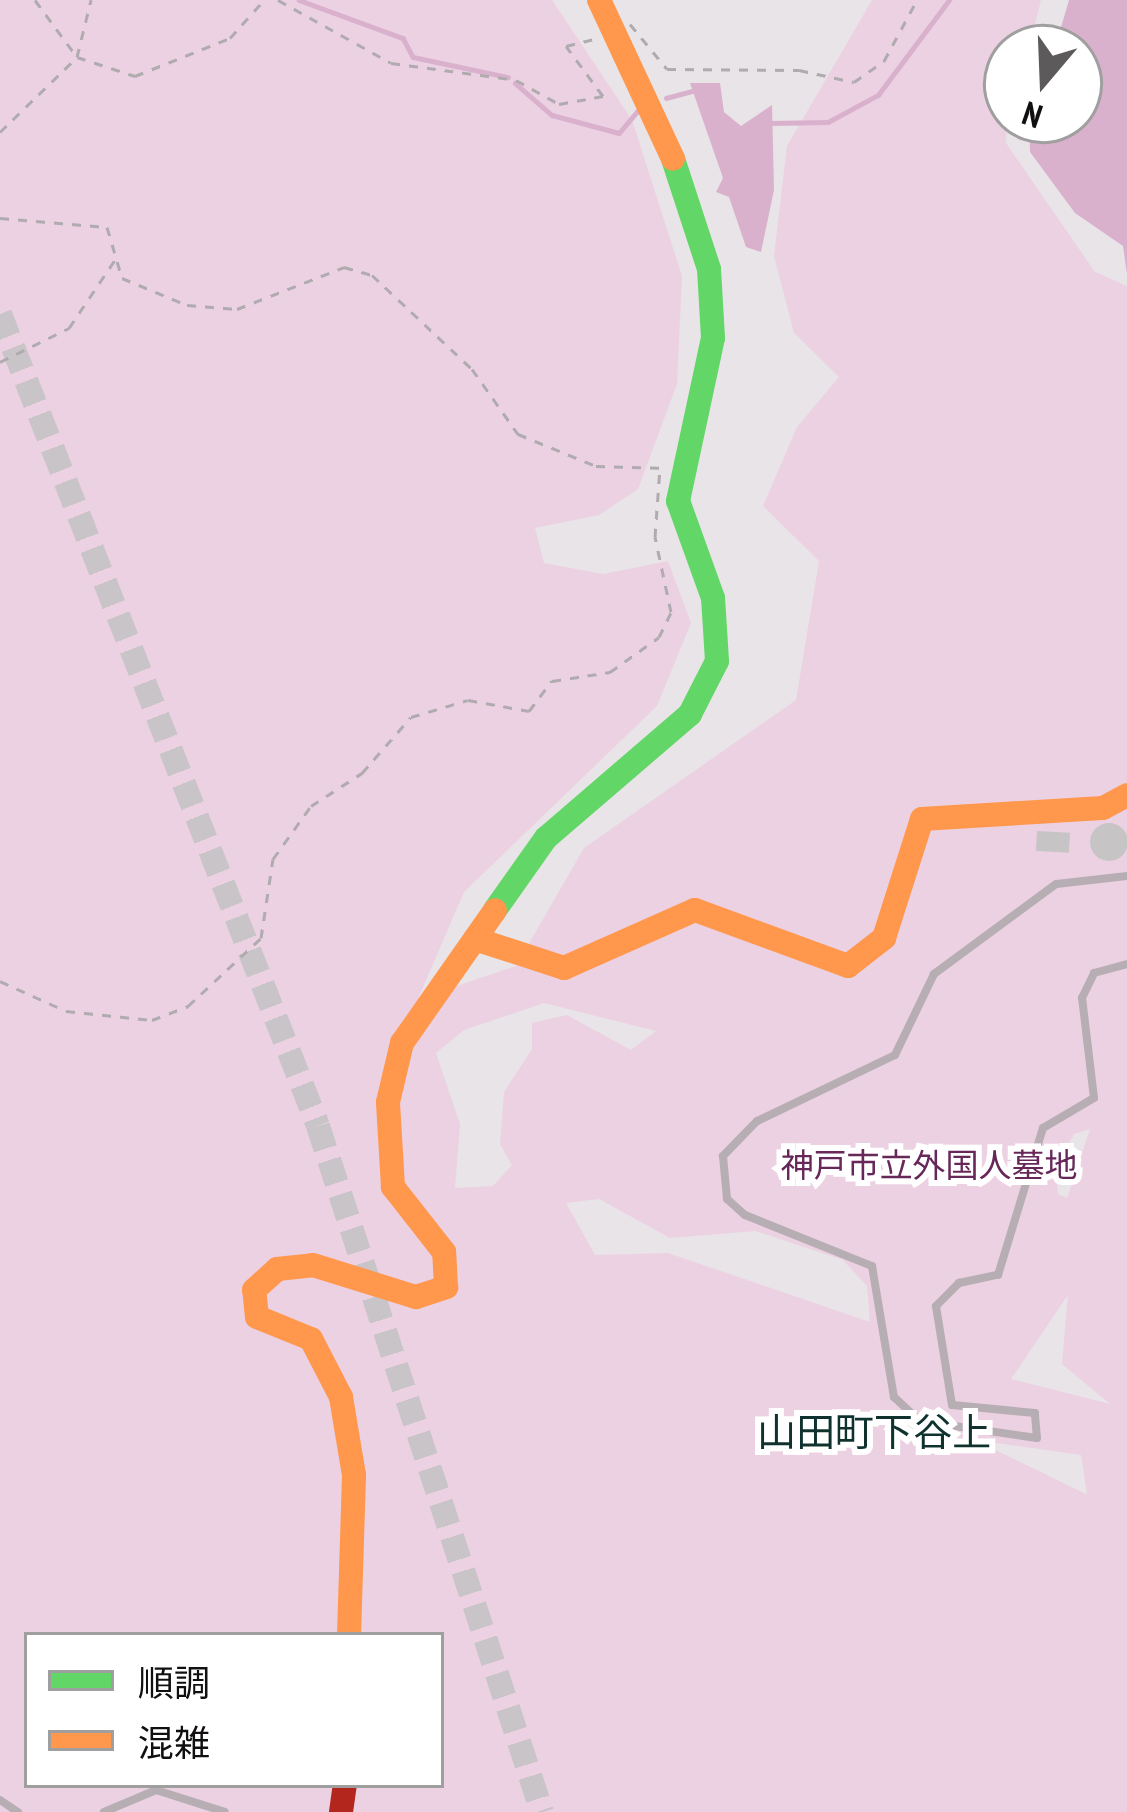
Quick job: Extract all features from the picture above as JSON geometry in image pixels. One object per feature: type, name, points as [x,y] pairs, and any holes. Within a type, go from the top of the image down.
[{"type":"street","points":[[349,1632],[354,1474],[341,1397],[310,1340],[257,1317],[254,1290],[277,1269],[313,1265],[416,1297],[446,1286],[444,1252],[394,1187],[388,1102],[402,1043],[546,838],[657,746],[709,684],[719,636],[670,468],[713,338],[710,268],[669,148],[599,0]]},
{"type":"street","points":[[475,938],[564,968],[695,910],[848,966],[884,938],[922,819],[1103,808],[1127,795]]},
{"type":"lane","points":[[1127,876],[1056,884],[934,974],[896,1054],[757,1121],[723,1156],[727,1199],[745,1214],[872,1266],[894,1397],[920,1421],[1037,1438],[1035,1413],[952,1405],[932,1324],[946,1290],[998,1275],[1042,1129],[1094,1098],[1082,998],[1094,973],[1127,964]]},
{"type":"lane","points":[[104,1812],[156,1790],[225,1812]]},
{"type":"lane","points":[[0,1800],[18,1812]]},
{"type":"path","points":[[35,0],[77,57],[135,76],[230,38],[264,0]]},
{"type":"path","points":[[0,132],[77,57],[91,0]]},
{"type":"path","points":[[278,0],[392,63],[516,80],[559,104],[603,96],[566,46],[613,34]]},
{"type":"path","points":[[624,29],[636,20],[667,69],[799,70],[854,82],[884,62],[917,0]]},
{"type":"path","points":[[0,218],[79,219],[107,227],[122,250],[122,278],[187,304],[237,309],[344,267],[372,275],[472,369],[518,434],[596,466],[670,468],[655,537],[671,612],[659,637],[610,672],[552,682],[529,711],[468,700],[412,717],[362,773],[311,806],[273,859],[261,938],[188,1006],[152,1019],[66,1010],[0,981]]},
{"type":"path","points":[[0,362],[69,328],[122,250]]},
{"type":"green space","name":"神戸市立外国人墓地","points":[[0,0],[552,0],[632,120],[682,276],[677,384],[638,489],[599,515],[535,528],[544,563],[603,574],[668,561],[691,623],[657,706],[464,892],[418,999],[516,966],[584,848],[796,700],[819,561],[763,506],[797,427],[839,377],[794,333],[774,256],[787,146],[872,0],[1041,0],[1035,24],[983,24],[983,144],[1007,144],[1095,272],[1127,286],[1127,1812],[0,1812]],"holes":[[[544,1003],[656,1031],[631,1050],[567,1015],[532,1023],[532,1049],[504,1092],[500,1144],[512,1165],[493,1186],[455,1188],[460,1124],[436,1053],[464,1030]],[[1090,1129],[1067,1198],[1058,1194],[1055,1169],[1074,1134]],[[599,1199],[670,1238],[756,1231],[843,1260],[867,1286],[870,1322],[668,1253],[595,1255],[566,1203]],[[1068,1295],[1062,1364],[1110,1404],[1011,1379]],[[975,1440],[1081,1455],[1087,1494],[1086,1494]]]},
{"type":"shaded area","points":[[1069,0],[1127,0],[1127,274],[1123,246],[1075,213],[1030,152],[1030,144],[1103,144],[1103,24],[1062,24]]},
{"type":"shaded area","points":[[690,83],[720,83],[724,112],[741,126],[772,105],[774,190],[761,252],[746,247],[729,197],[716,192],[723,178]]},
{"type":"building","points":[[1109,823],[1122,829],[1128,842],[1122,855],[1109,861],[1096,855],[1090,842],[1096,829]]},
{"type":"building","points":[[1037,831],[1070,833],[1069,853],[1036,851]]},
{"type":"waterway","points":[[299,0],[403,38],[413,57],[508,77]]},
{"type":"waterway","points":[[770,123],[828,122],[878,95],[949,0]]},
{"type":"waterway","points":[[515,83],[552,115],[619,133],[639,109]]},
{"type":"waterway","points":[[666,98],[692,91]]},
{"type":"tunnel","points":[[0,314],[318,1126],[542,1812]]},
{"type":"traffic: fast","points":[[495,910],[546,838],[690,714],[717,661],[713,598],[678,501],[713,338],[709,269],[673,159]]},
{"type":"traffic: slow","points":[[599,0],[673,159]]},
{"type":"traffic: slow","points":[[475,939],[564,968],[695,910],[848,966],[884,938],[922,819],[1103,808],[1127,795]]},
{"type":"traffic: slow","points":[[349,1632],[354,1475],[341,1397],[311,1339],[257,1317],[254,1290],[277,1269],[313,1265],[416,1297],[446,1287],[444,1252],[393,1187],[388,1102],[402,1043],[495,910]]},
{"type":"traffic: jam","points":[[341,1812],[345,1788]]},
{"type":"district","name":"山田町下谷上","points":[[874,1432]]}]
